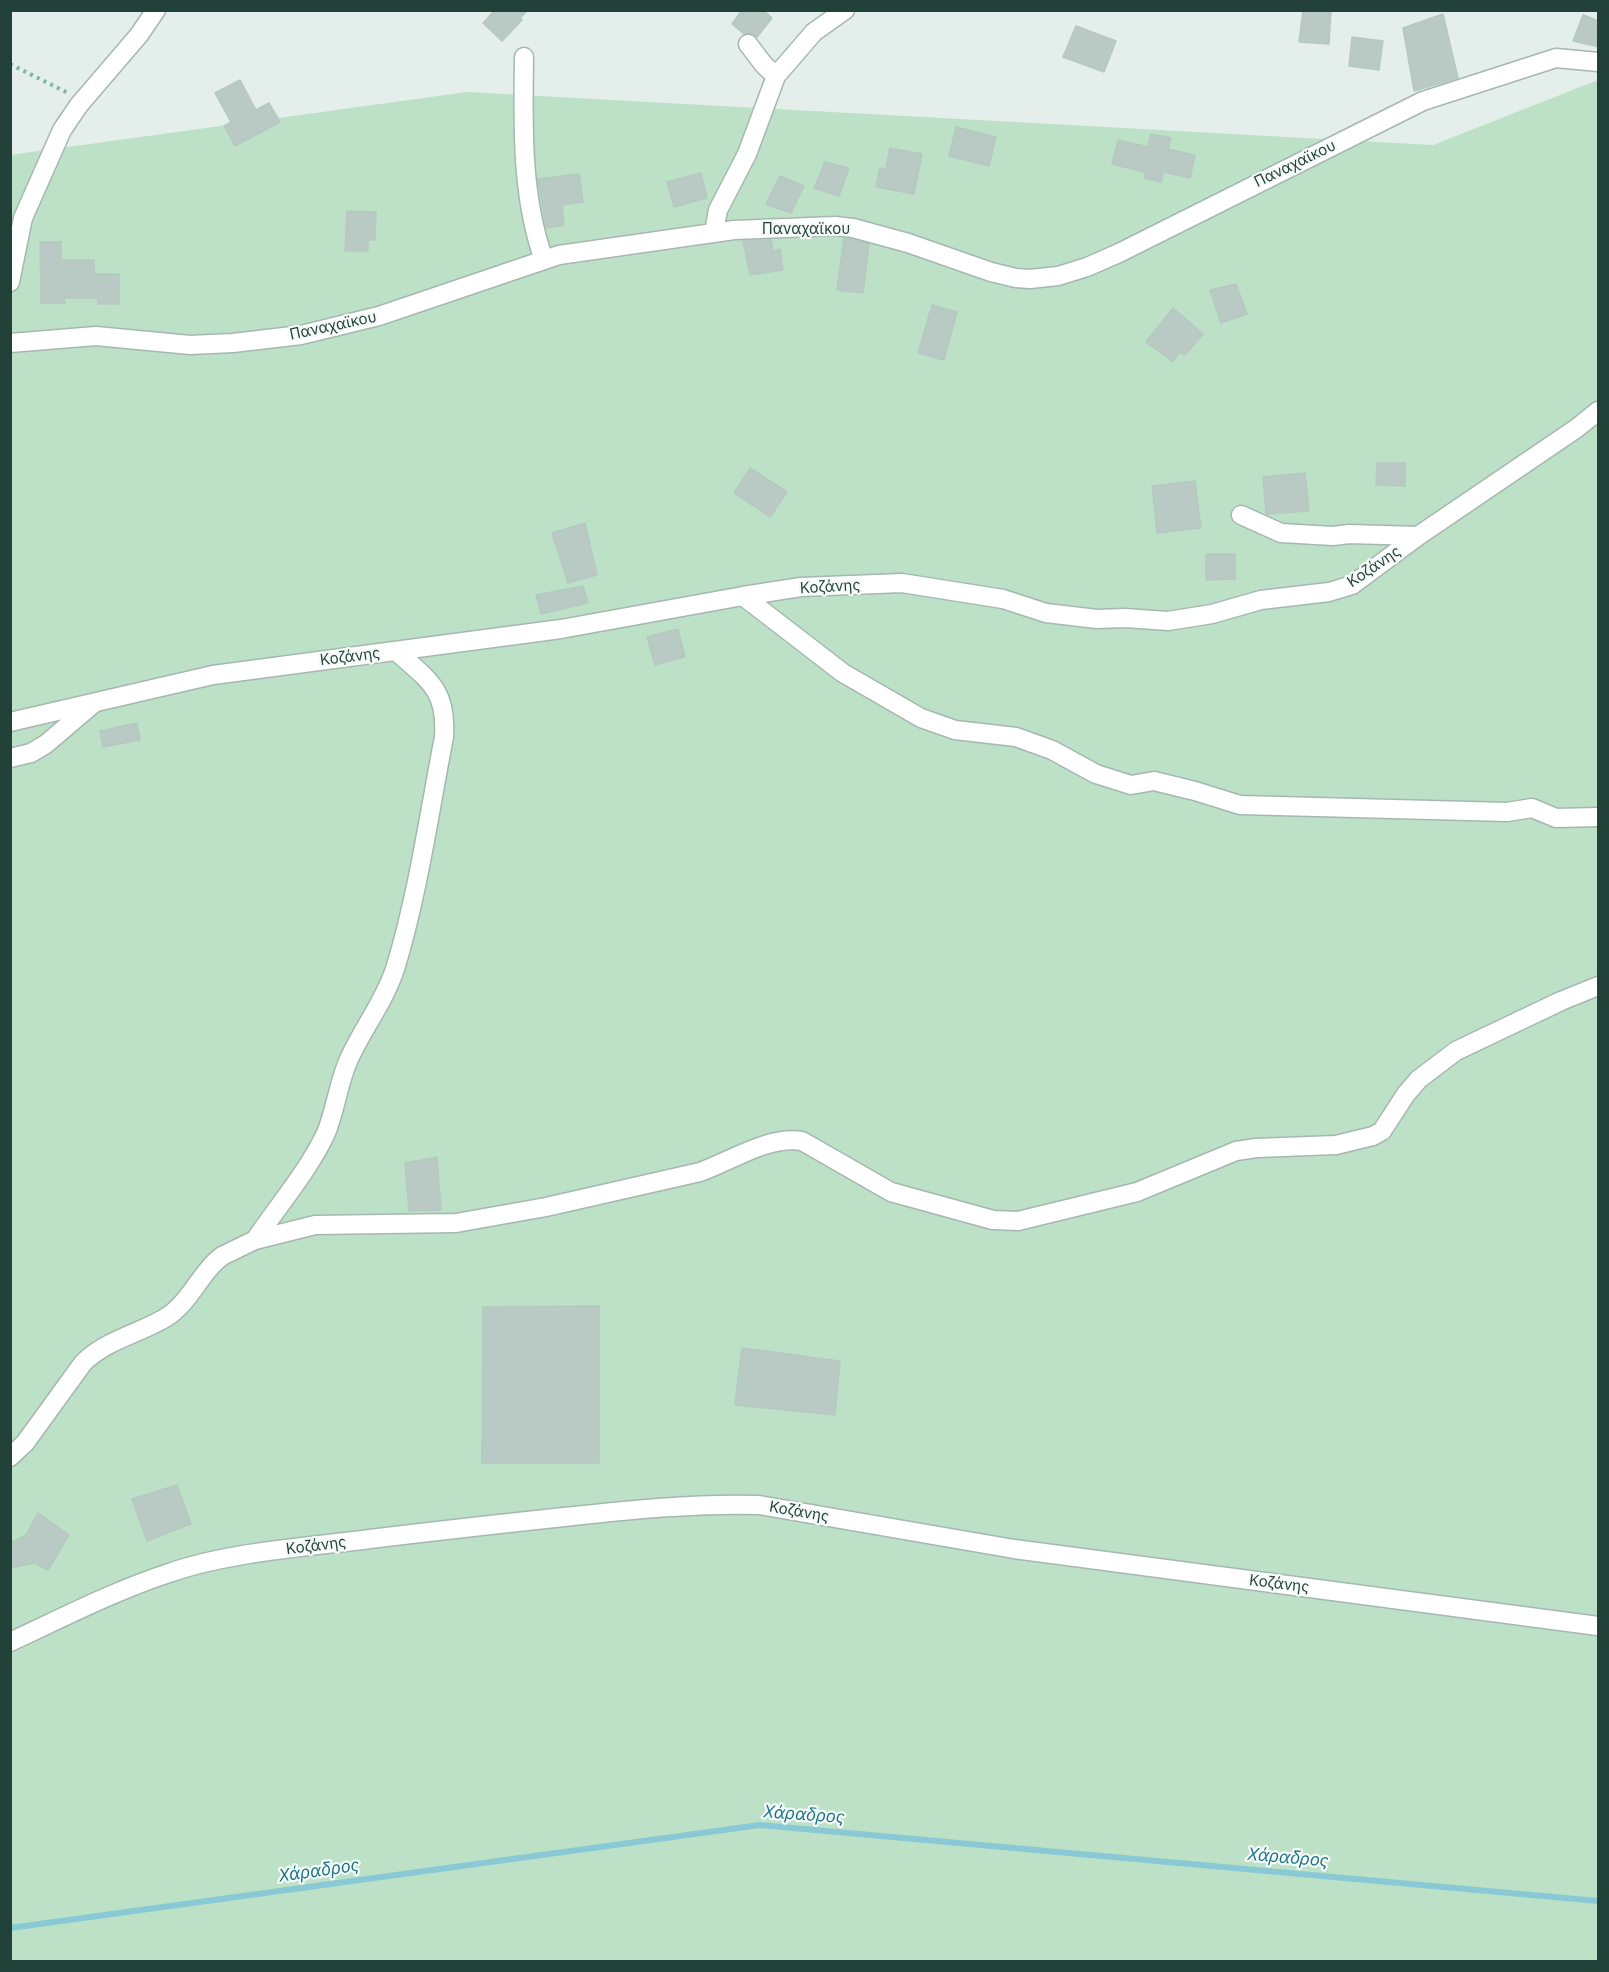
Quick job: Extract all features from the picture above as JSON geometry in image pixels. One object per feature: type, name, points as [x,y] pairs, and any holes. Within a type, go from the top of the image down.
[{"type":"street","points":[[10,282],[13,254],[23,218],[62,130],[79,105],[118,61],[156,10]]},
{"type":"street","points":[[714,232],[718,210],[747,154],[776,76],[814,32],[845,10]]},
{"type":"street","points":[[748,44],[776,76]]},
{"type":"street","points":[[524,57],[528,198],[533,227],[544,260]]},
{"type":"street","name":"Παναχαϊκου","points":[[10,343],[96,336],[190,345],[301,335],[379,316],[544,260],[581,251],[714,232],[844,227],[873,232],[1004,276],[1030,279],[1058,276],[1119,254],[1423,101],[1556,58],[1599,62]]},
{"type":"street","name":"Κοζάνης","points":[[10,722],[213,675],[561,629],[801,587],[902,584],[1003,599],[1046,613],[1097,619],[1168,621],[1212,614],[1261,600],[1329,592],[1352,585],[1418,536],[1599,411]]},
{"type":"street","points":[[1241,514],[1281,533],[1333,536],[1349,534],[1418,536]]},
{"type":"street","points":[[743,596],[843,673],[921,718],[955,730],[1016,737],[1052,750],[1096,774],[1131,785],[1154,782],[1196,791],[1240,805],[1507,812],[1532,808],[1556,818],[1599,817]]},
{"type":"street","points":[[255,1240],[324,1137],[349,1059],[384,998],[407,924],[444,737],[446,715],[431,683],[396,651]]},
{"type":"street","points":[[10,758],[31,753],[46,744],[94,703]]},
{"type":"street","points":[[10,1457],[25,1443],[92,1354],[101,1347],[169,1315],[183,1303],[215,1262],[222,1256],[255,1240],[315,1225],[363,1223],[433,1225],[490,1218],[700,1172],[761,1146],[790,1139],[802,1141],[891,1192],[993,1220],[1018,1221],[1137,1192],[1236,1151],[1348,1144],[1373,1136],[1382,1131],[1419,1078],[1456,1051],[1561,1001],[1599,986]]},
{"type":"street","name":"Κοζάνης","points":[[10,1642],[115,1594],[168,1573],[201,1564],[269,1552],[427,1532],[649,1508],[724,1504],[759,1505],[1014,1550],[1599,1626]]},
{"type":"path","points":[[10,64],[68,92],[79,105]]},
{"type":"green space","points":[[1598,80],[1598,1961],[11,1961],[10,155],[467,92],[1433,145]]},
{"type":"building","points":[[495,10],[528,10],[520,18],[522,20],[502,41],[483,23]]},
{"type":"building","points":[[742,10],[763,10],[772,18],[757,37],[752,33],[744,34],[732,24]]},
{"type":"building","points":[[1303,10],[1331,10],[1329,44],[1299,42]]},
{"type":"building","points":[[1443,14],[1458,78],[1414,91],[1403,28]]},
{"type":"building","points":[[1583,15],[1599,21],[1599,47],[1573,41]]},
{"type":"building","points":[[1076,26],[1116,41],[1104,72],[1063,57]]},
{"type":"building","points":[[1352,37],[1383,41],[1379,70],[1349,66]]},
{"type":"building","points":[[240,80],[256,110],[269,103],[280,122],[235,146],[224,126],[231,122],[215,93]]},
{"type":"building","points":[[956,127],[996,137],[989,166],[949,156]]},
{"type":"building","points":[[1151,134],[1171,138],[1168,149],[1195,155],[1190,178],[1163,172],[1161,182],[1145,178],[1144,172],[1112,164],[1118,140],[1148,147]]},
{"type":"building","points":[[890,148],[922,154],[914,194],[876,187],[880,168],[886,169]]},
{"type":"building","points":[[825,162],[849,168],[839,196],[814,188]]},
{"type":"building","points":[[701,173],[707,198],[674,207],[667,182]]},
{"type":"building","points":[[579,174],[583,202],[562,205],[564,225],[546,228],[538,179]]},
{"type":"building","points":[[780,176],[804,186],[791,213],[766,204]]},
{"type":"building","points":[[347,211],[376,212],[375,240],[368,240],[368,251],[345,251]]},
{"type":"building","points":[[844,238],[869,244],[863,293],[837,290]]},
{"type":"building","points":[[771,240],[773,251],[780,249],[783,270],[750,275],[743,241]]},
{"type":"building","points":[[40,242],[61,242],[61,260],[94,260],[94,274],[119,274],[119,304],[98,304],[97,298],[64,298],[65,303],[41,303]]},
{"type":"building","points":[[1236,284],[1247,314],[1221,323],[1210,290]]},
{"type":"building","points":[[932,305],[957,312],[944,360],[918,353]]},
{"type":"building","points":[[1173,308],[1203,334],[1185,355],[1179,352],[1173,362],[1146,342]]},
{"type":"building","points":[[1377,463],[1405,463],[1405,486],[1376,485]]},
{"type":"building","points":[[750,468],[787,492],[770,517],[734,493]]},
{"type":"building","points":[[1305,473],[1309,511],[1266,514],[1263,477]]},
{"type":"building","points":[[1195,481],[1201,528],[1157,533],[1152,486]]},
{"type":"building","points":[[585,523],[597,575],[568,583],[552,533]]},
{"type":"building","points":[[1206,554],[1235,554],[1235,579],[1206,580]]},
{"type":"building","points":[[583,586],[588,603],[541,614],[536,595]]},
{"type":"building","points":[[678,629],[685,657],[655,665],[647,637]]},
{"type":"building","points":[[137,723],[140,740],[103,747],[100,731]]},
{"type":"building","points":[[437,1157],[441,1210],[409,1211],[405,1163]]},
{"type":"building","points":[[599,1306],[599,1463],[482,1463],[483,1307]]},
{"type":"building","points":[[742,1348],[840,1361],[835,1415],[735,1405]]},
{"type":"building","points":[[177,1485],[191,1524],[147,1541],[132,1499]]},
{"type":"building","points":[[38,1513],[69,1535],[48,1570],[35,1563],[10,1568],[10,1543],[26,1535]]},
{"type":"waterway","name":"Χάραδρος","points":[[10,1928],[760,1825],[1598,1901]]}]
